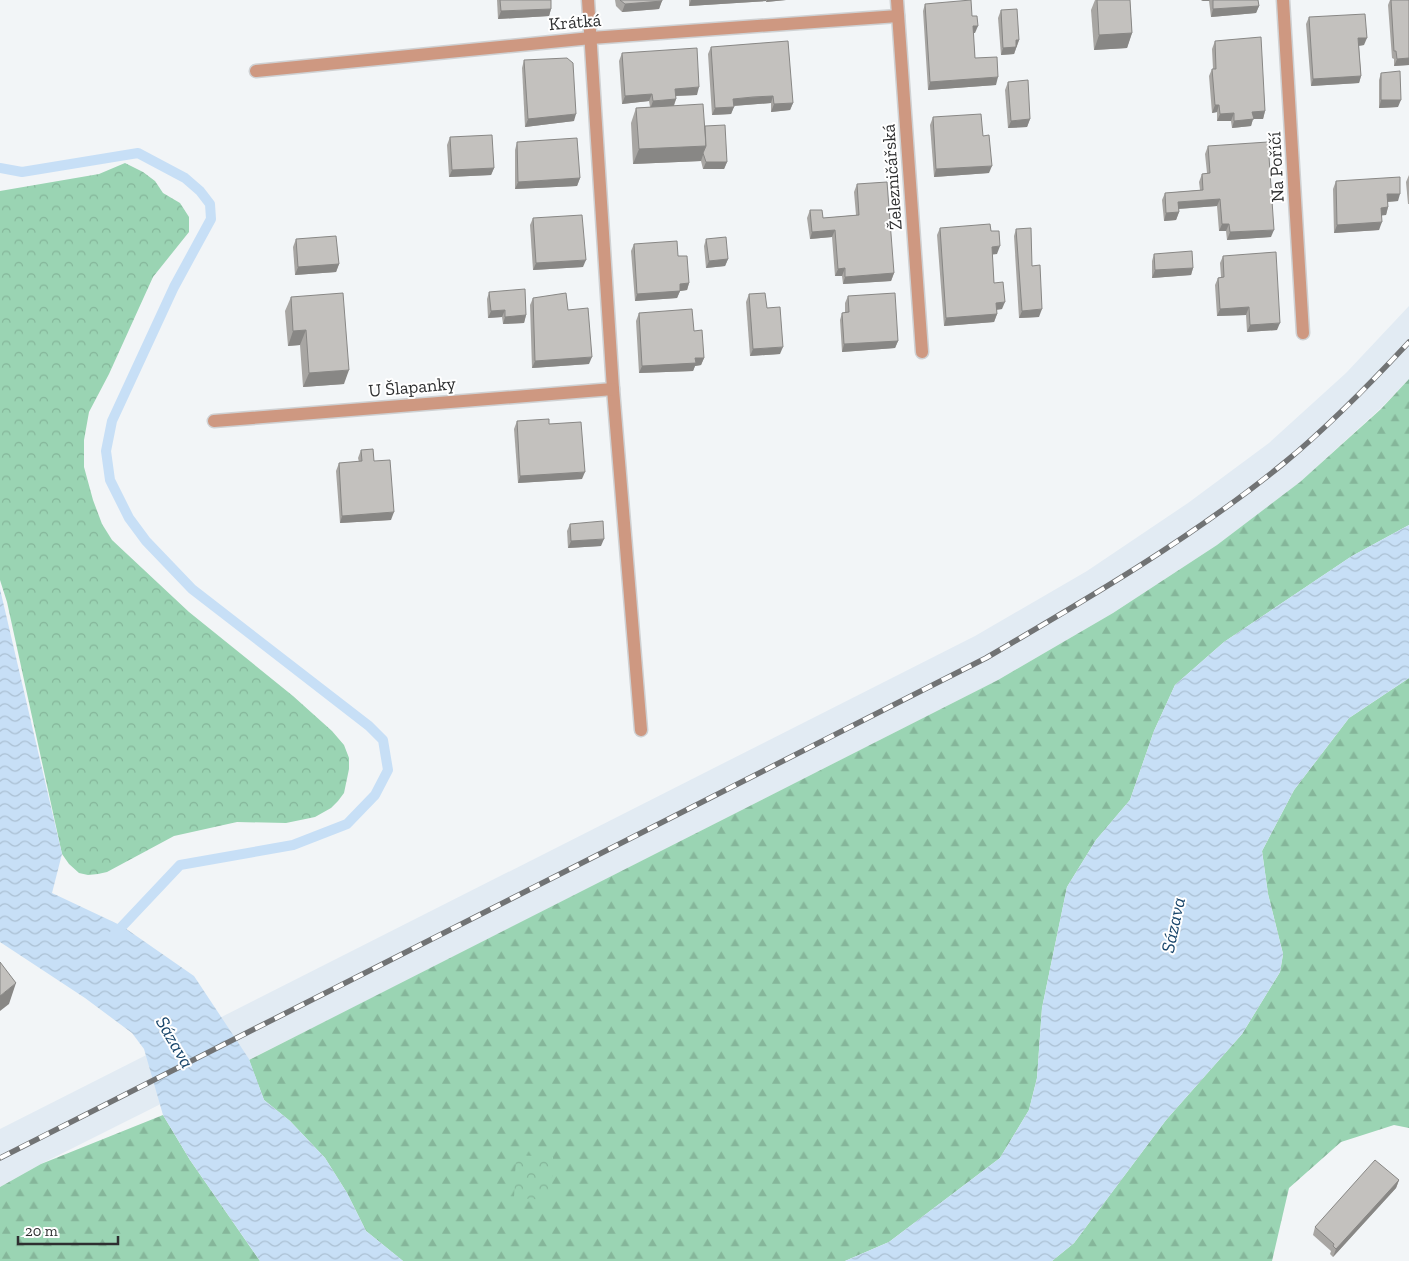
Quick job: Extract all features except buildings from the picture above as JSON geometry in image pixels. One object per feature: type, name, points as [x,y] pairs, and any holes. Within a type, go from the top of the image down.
[{"type":"street","points":[[588,0],[613,389],[641,730]]},
{"type":"street","name":"Železničářská","points":[[897,0],[922,352]]},
{"type":"street","name":"Na Poříčí","points":[[1283,0],[1303,333]]},
{"type":"street","name":"Krátká","points":[[256,71],[591,38],[898,16]]},
{"type":"street","name":"U Šlapanky","points":[[214,421],[613,389]]},
{"type":"shaded area","points":[[1409,306],[1409,379],[1381,408],[1300,482],[1217,545],[1113,613],[998,680],[41,1164],[0,1187],[0,1129],[975,636],[1087,571],[1188,503],[1269,443],[1346,373]]},
{"type":"green space","points":[[125,163],[143,172],[155,181],[163,193],[180,203],[189,217],[189,232],[153,277],[109,374],[89,412],[84,440],[84,467],[93,500],[102,524],[112,540],[189,612],[293,696],[332,731],[344,745],[349,758],[349,769],[344,793],[331,808],[315,817],[286,823],[237,822],[174,836],[107,872],[88,875],[79,873],[62,854],[7,602],[0,580],[0,191],[99,174]]},
{"type":"green space","points":[[1409,379],[1409,525],[1352,556],[1224,642],[1175,685],[1154,731],[1130,800],[1096,840],[1067,887],[1042,1008],[1037,1078],[1029,1110],[1000,1158],[889,1242],[845,1261],[403,1261],[366,1231],[347,1193],[325,1158],[290,1121],[264,1100],[249,1060],[998,680],[1113,613],[1217,545],[1300,482],[1381,409]]},
{"type":"green space","points":[[1409,678],[1409,1128],[1394,1125],[1341,1142],[1289,1188],[1272,1261],[1052,1261],[1074,1243],[1166,1120],[1242,1034],[1280,972],[1283,954],[1268,894],[1262,851],[1294,790],[1349,718]]},
{"type":"green space","points":[[163,1115],[190,1160],[260,1261],[0,1261],[0,1187],[41,1164]]},
{"type":"green space","points":[[516,1155],[553,1157],[551,1200],[514,1198]]},
{"type":"water","name":"Sázava","points":[[1409,525],[1409,678],[1349,718],[1294,790],[1262,851],[1268,894],[1283,954],[1280,972],[1242,1034],[1166,1120],[1074,1243],[1052,1261],[845,1261],[889,1242],[1000,1158],[1029,1110],[1037,1078],[1042,1008],[1067,887],[1096,840],[1130,800],[1154,731],[1175,685],[1224,642],[1352,556]]},
{"type":"water","name":"Sázava","points":[[0,589],[62,854],[52,893],[122,926],[194,976],[249,1059],[264,1100],[290,1121],[325,1158],[347,1193],[366,1231],[403,1261],[260,1261],[190,1160],[163,1115],[144,1049],[132,1033],[85,998],[0,942]]},
{"type":"waterway","points":[[0,168],[22,172],[138,153],[185,178],[200,191],[210,204],[211,219],[174,287],[112,421],[106,451],[110,480],[129,518],[146,541],[192,589],[369,726],[383,740],[388,770],[375,795],[347,824],[293,845],[180,865],[113,936]]},
{"type":"railway","points":[[0,1158],[986,658],[1139,566],[1213,517],[1284,463],[1333,420],[1409,342]]}]
